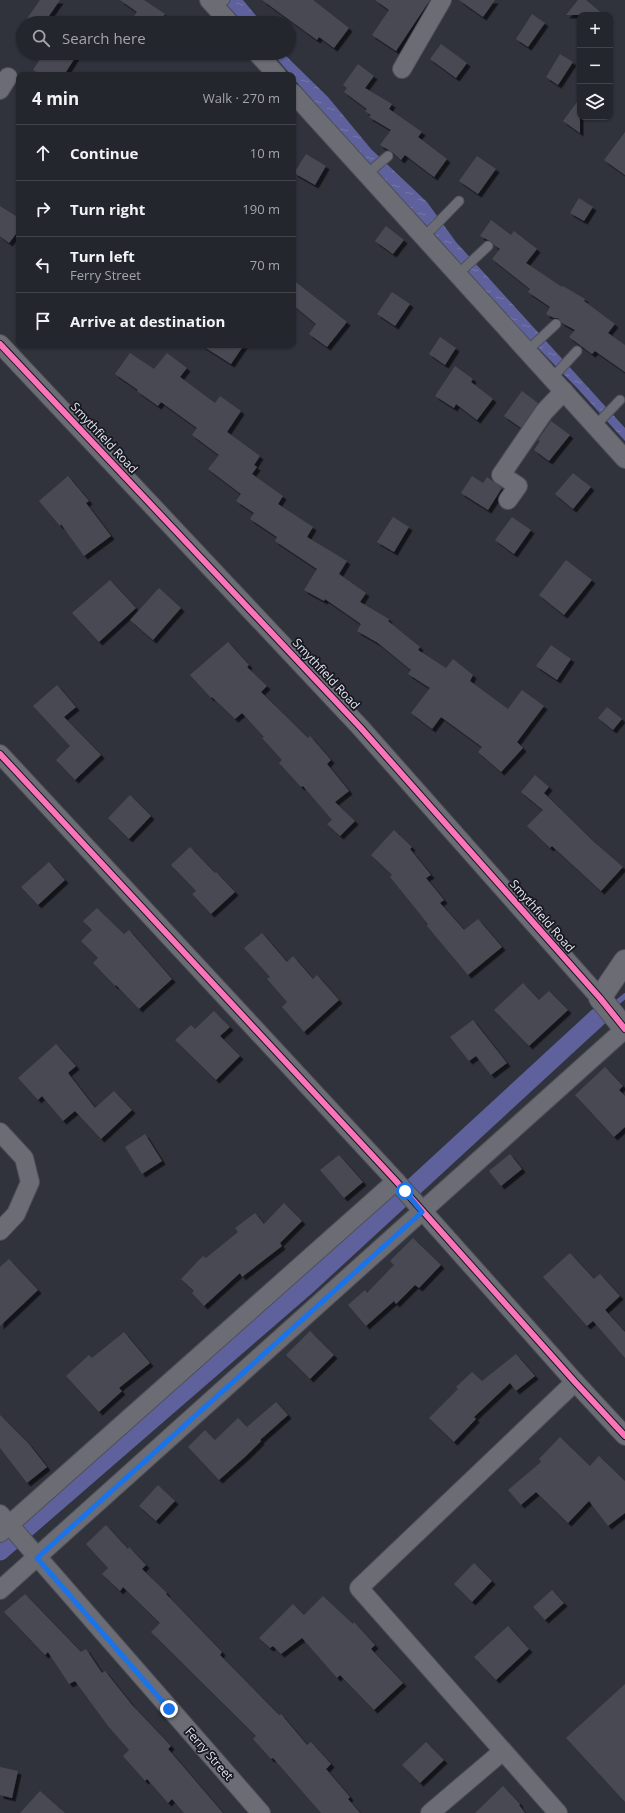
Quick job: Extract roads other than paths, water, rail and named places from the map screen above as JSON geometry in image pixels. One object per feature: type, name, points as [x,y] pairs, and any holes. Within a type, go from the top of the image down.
[{"type":"street","points":[[402,69],[442,0]]},
{"type":"street","points":[[218,3],[226,16]]},
{"type":"street","points":[[263,60],[274,72]]},
{"type":"street","points":[[296,96],[426,234],[597,423],[625,459]]},
{"type":"street","name":"Smythfield Road","points":[[0,344],[360,727],[600,998],[625,1029]]},
{"type":"street","points":[[508,500],[518,486],[502,475],[544,412],[558,381]]},
{"type":"street","points":[[0,754],[396,1181],[422,1212],[625,1436]]},
{"type":"street","points":[[600,998],[625,961]]},
{"type":"street","points":[[0,1590],[625,1029]]},
{"type":"street","points":[[0,1132],[24,1158],[30,1182],[16,1214],[0,1232]]},
{"type":"street","points":[[3,1524],[396,1181]]},
{"type":"street","points":[[558,1813],[359,1588],[575,1382]]},
{"type":"street","name":"Ferry Street","points":[[3,1524],[37,1558],[261,1813]]},
{"type":"street","points":[[430,1813],[503,1750]]},
{"type":"lane","points":[[369,173],[386,158]]},
{"type":"lane","points":[[426,234],[459,201]]},
{"type":"lane","points":[[460,273],[488,246]]},
{"type":"lane","points":[[529,349],[556,324]]},
{"type":"lane","points":[[558,381],[577,351]]},
{"type":"lane","points":[[597,423],[620,400]]},
{"type":"water","points":[[222,0],[243,0],[256,16],[237,16]]},
{"type":"water","points":[[278,60],[290,60],[328,97],[371,149],[427,202],[456,242],[625,428],[625,441],[578,389],[510,319],[428,227],[374,171],[296,81],[296,72],[288,72]]},
{"type":"waterway","points":[[613,1006],[625,996]]},
{"type":"waterway","points":[[598,1017],[606,1011]]},
{"type":"waterway","points":[[0,1551],[307,1285],[598,1017]]}]
